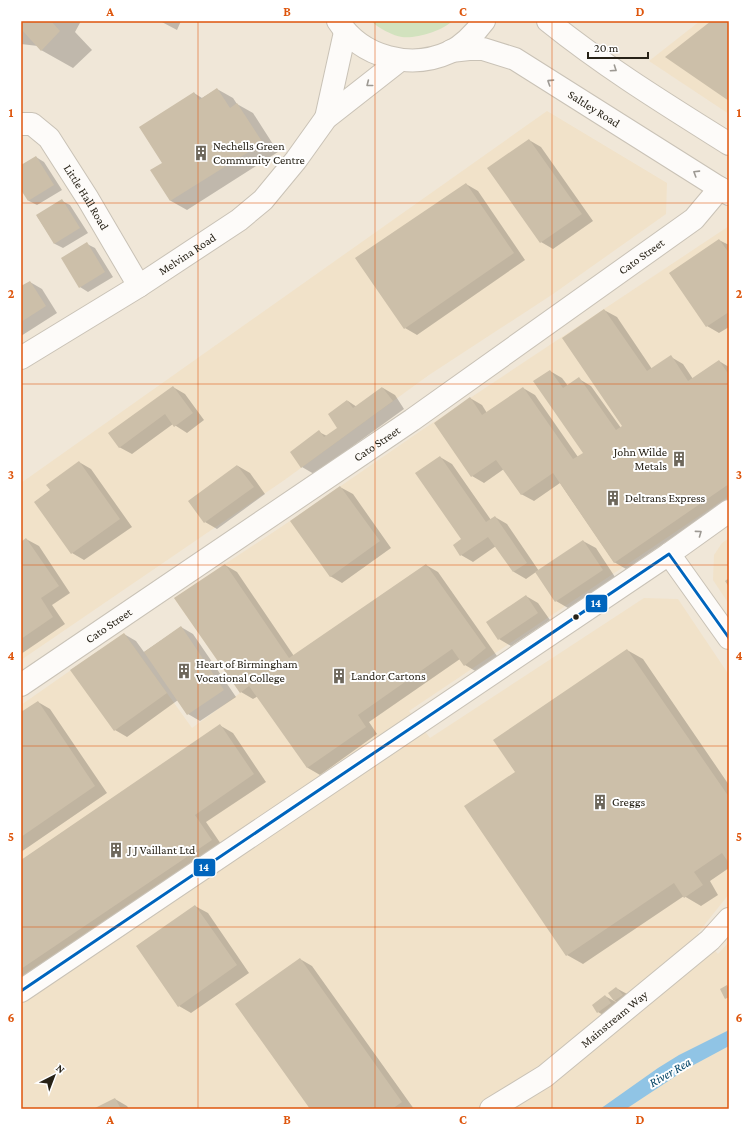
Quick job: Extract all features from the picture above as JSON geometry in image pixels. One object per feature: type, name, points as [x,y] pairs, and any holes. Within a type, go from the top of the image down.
[{"type":"street","points":[[342,26],[361,45],[380,55],[400,60],[426,59],[450,51],[471,37],[484,21]]},
{"type":"street","points":[[548,21],[583,48],[659,100],[729,144]]},
{"type":"street","name":"Melvina Road","points":[[326,118],[342,26]]},
{"type":"street","name":"Saltley Road","points":[[450,51],[469,48],[482,49],[515,59],[725,191]]},
{"type":"street","name":"Melvina Road","points":[[21,358],[139,286],[239,220],[263,200],[296,160],[326,118],[400,60]]},
{"type":"street","name":"Little Hall Road","points":[[21,124],[32,124],[49,138],[88,199],[139,286]]},
{"type":"street","name":"Cato Street","points":[[21,685],[412,420],[652,250],[694,219],[725,191]]},
{"type":"street","points":[[21,991],[669,554],[729,511]]},
{"type":"street","points":[[669,554],[729,638]]},
{"type":"street","name":"Mainstream Way","points":[[491,1109],[545,1076],[710,940],[729,919]]},
{"type":"shaded area","points":[[700,21],[729,21],[729,114],[649,61]]},
{"type":"shaded area","points":[[547,111],[667,183],[666,214],[553,294],[429,375],[283,481],[21,660],[21,483]]},
{"type":"shaded area","points":[[729,226],[729,496],[409,711],[430,738],[644,598],[678,599],[729,675],[729,894],[698,933],[718,954],[729,942],[729,1109],[21,1109],[21,705],[124,633],[192,728],[240,693],[174,598],[290,521],[419,432]]},
{"type":"shaded area","points":[[729,538],[729,604],[713,580],[714,555],[722,543]]},
{"type":"green space","points":[[371,21],[452,21],[448,25],[436,31],[414,37],[402,37],[390,33]]},
{"type":"water","name":"River Rea","points":[[729,1030],[729,1046],[688,1068],[626,1109],[600,1109],[679,1055]]},
{"type":"building","points":[[21,21],[51,21],[60,31],[41,51],[21,29]]},
{"type":"building","points":[[711,21],[729,21],[729,101],[665,57]]},
{"type":"building","name":"Nechells Green Community Centre","points":[[217,88],[230,108],[237,103],[263,143],[170,201],[150,170],[162,163],[139,127],[194,92],[199,100]]},
{"type":"building","points":[[529,139],[582,214],[540,243],[487,168]]},
{"type":"building","points":[[36,156],[54,185],[28,201],[21,190],[21,165]]},
{"type":"building","points":[[466,183],[514,253],[404,329],[355,258]]},
{"type":"building","points":[[62,199],[80,228],[54,244],[36,215]]},
{"type":"building","points":[[719,239],[729,253],[729,312],[706,327],[669,273]]},
{"type":"building","points":[[87,242],[105,272],[79,288],[61,258]]},
{"type":"building","points":[[30,281],[46,306],[21,322],[21,286]]},
{"type":"building","points":[[604,309],[647,371],[671,355],[688,381],[719,360],[729,375],[729,484],[614,563],[553,473],[521,495],[496,460],[471,477],[434,423],[470,397],[482,415],[523,387],[573,459],[583,453],[533,381],[550,370],[563,388],[579,377],[616,430],[622,426],[562,338]]},
{"type":"building","points":[[173,386],[193,413],[174,427],[165,414],[119,448],[108,433]]},
{"type":"building","points":[[382,387],[393,401],[301,468],[290,452],[319,430],[324,437],[337,428],[328,414],[347,400],[353,408]]},
{"type":"building","points":[[440,456],[486,522],[495,516],[527,563],[513,572],[488,537],[460,556],[453,545],[461,539],[415,473]]},
{"type":"building","points":[[79,461],[120,519],[71,554],[34,502],[50,490],[46,485]]},
{"type":"building","points":[[237,465],[254,487],[204,523],[188,501]]},
{"type":"building","points":[[340,486],[380,541],[330,577],[290,521]]},
{"type":"building","points":[[26,538],[59,586],[41,598],[53,617],[21,639],[21,542]]},
{"type":"building","points":[[583,540],[603,570],[555,602],[535,572]]},
{"type":"building","name":"Landor Cartons","points":[[225,564],[289,658],[426,564],[486,648],[464,666],[452,649],[358,715],[366,727],[307,768],[249,686],[240,693],[174,598]]},
{"type":"building","points":[[729,578],[729,587],[725,581]]},
{"type":"building","points":[[526,595],[538,613],[498,640],[486,622]]},
{"type":"building","name":"Heart of Birmingham Vocational College","points":[[181,626],[224,690],[187,715],[144,652]]},
{"type":"building","points":[[124,633],[167,693],[114,731],[70,670]]},
{"type":"building","name":"Greggs","points":[[627,649],[729,797],[729,863],[722,853],[694,872],[703,885],[684,898],[674,883],[566,956],[464,806],[515,772],[493,740]]},
{"type":"building","points":[[38,701],[95,786],[21,837],[21,712]]},
{"type":"building","name":"J J Vaillant Ltd","points":[[220,724],[254,774],[195,815],[212,840],[21,969],[21,860]]},
{"type":"building","points":[[195,905],[237,965],[178,1007],[136,946]]},
{"type":"building","points":[[300,958],[402,1102],[392,1109],[310,1109],[235,1004]]},
{"type":"building","points":[[727,985],[729,989],[729,997],[725,999],[720,989]]},
{"type":"building","points":[[616,987],[623,995],[614,1001],[608,993]]},
{"type":"building","points":[[605,995],[611,1003],[597,1013],[592,1005]]},
{"type":"building","points":[[115,1098],[121,1109],[93,1109]]},
{"type":"transit line","name":"14","points":[[21,991],[669,554],[729,638]]},
{"type":"place","name":"Nechells Green Community Centre","points":[[201,153]]},
{"type":"place","name":"John Wilde Metals","points":[[679,459]]},
{"type":"place","name":"Deltrans Express","points":[[613,498]]},
{"type":"place","name":"Heart of Birmingham Vocational College","points":[[184,671]]},
{"type":"place","name":"Landor Cartons","points":[[339,676]]},
{"type":"place","name":"Greggs","points":[[600,802]]},
{"type":"place","name":"J J Vaillant Ltd","points":[[116,850]]}]
